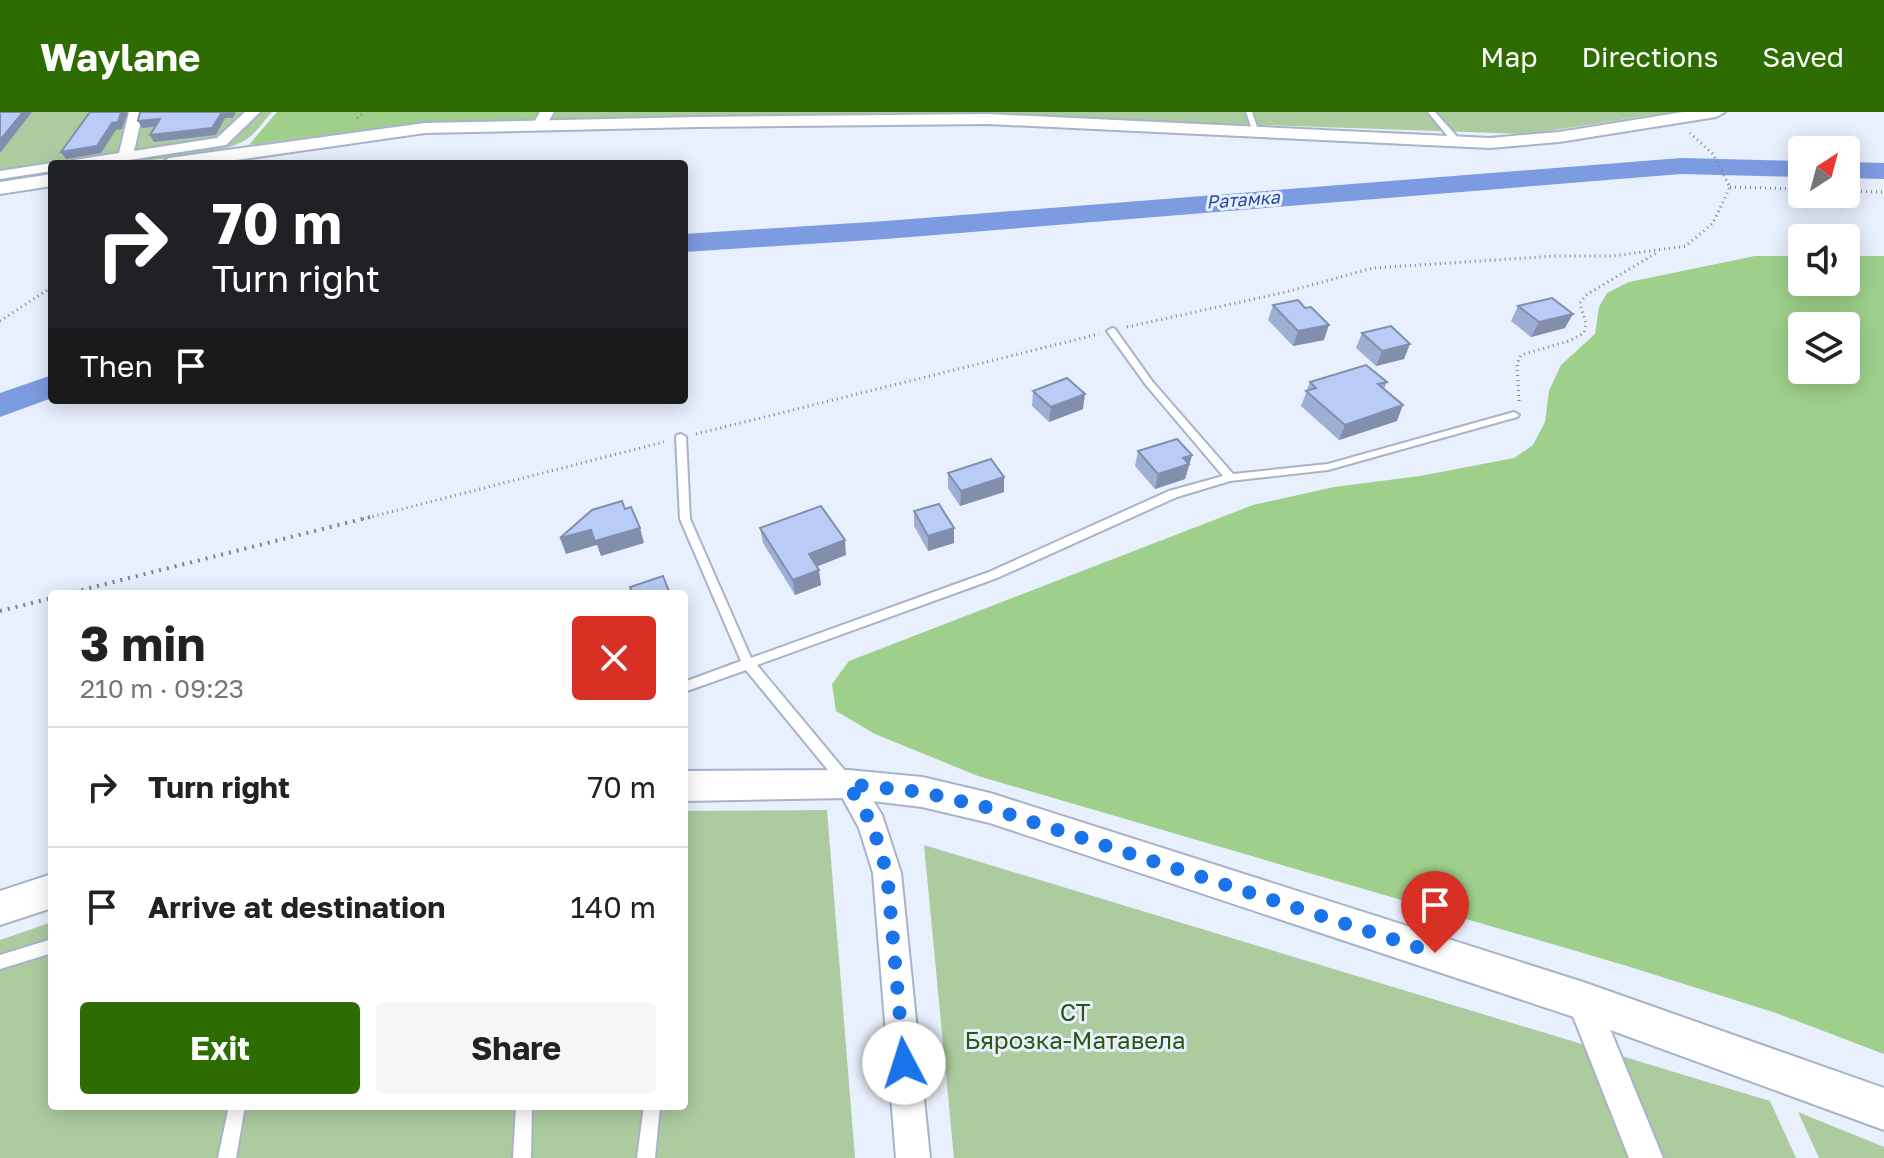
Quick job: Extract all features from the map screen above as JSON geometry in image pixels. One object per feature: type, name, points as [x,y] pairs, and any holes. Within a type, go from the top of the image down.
[{"type":"street","points":[[126,156],[136,112]]},
{"type":"street","points":[[183,160],[222,149],[253,112]]},
{"type":"street","points":[[100,160],[543,119],[987,116],[1457,142],[1518,142],[1716,112]]},
{"type":"street","points":[[0,175],[48,168]]},
{"type":"street","points":[[0,188],[48,181]]},
{"type":"street","points":[[688,786],[848,784],[922,792],[990,808],[1583,1001],[1884,1109]]},
{"type":"street","points":[[848,784],[872,824],[887,873],[913,1158]]},
{"type":"street","points":[[0,908],[48,892]]},
{"type":"street","points":[[1583,1001],[1646,1158]]},
{"type":"lane","points":[[1249,112],[1257,132]]},
{"type":"lane","points":[[1431,112],[1457,142]]},
{"type":"lane","points":[[1112,331],[1149,383],[1230,478]]},
{"type":"lane","points":[[688,685],[993,575],[1173,494],[1230,478],[1328,467],[1514,415]]},
{"type":"lane","points":[[681,437],[685,519],[747,662],[848,784]]},
{"type":"lane","points":[[0,962],[48,947]]},
{"type":"lane","points":[[227,1158],[236,1110]]},
{"type":"lane","points":[[522,1158],[524,1110]]},
{"type":"lane","points":[[646,1158],[652,1110]]},
{"type":"path","points":[[82,590],[681,437],[1112,331],[1286,292],[1373,268],[1556,256],[1613,256],[1686,246],[1713,223],[1730,187],[1718,162],[1682,116]]},
{"type":"path","points":[[1730,187],[1788,189]]},
{"type":"path","points":[[1860,191],[1884,192]]},
{"type":"path","points":[[1514,415],[1519,408],[1517,364],[1521,355],[1569,341],[1584,333],[1586,324],[1580,303],[1586,295],[1659,251]]},
{"type":"path","points":[[0,321],[48,290]]},
{"type":"path","points":[[0,611],[48,599]]},
{"type":"green space","points":[[0,112],[272,112],[247,139],[209,152],[153,160],[48,160],[48,173],[0,179]]},
{"type":"green space","points":[[277,112],[540,112],[536,120],[400,125],[249,145]]},
{"type":"green space","points":[[540,112],[1671,112],[1529,134],[992,116],[536,120]]},
{"type":"green space","points":[[1755,256],[1788,256],[1788,296],[1860,296],[1860,256],[1884,256],[1884,1054],[1776,1013],[1627,966],[978,776],[875,734],[836,711],[832,684],[849,661],[1253,505],[1334,487],[1420,476],[1514,458],[1533,445],[1545,422],[1549,391],[1561,365],[1595,334],[1599,307],[1607,293],[1629,282]]},
{"type":"green space","points":[[827,810],[855,1158],[0,1158],[0,940],[48,923],[48,1110],[688,1110],[688,811]]},
{"type":"green space","name":"СТ Бярозка-Матавела","points":[[924,845],[1770,1101],[1796,1158],[954,1158]]},
{"type":"green space","points":[[1798,1112],[1884,1147],[1884,1158],[1819,1158]]},
{"type":"building","points":[[0,112],[23,112],[0,140]]},
{"type":"building","points":[[90,112],[121,112],[118,122],[112,123],[97,146],[61,152]]},
{"type":"building","points":[[140,112],[222,112],[212,128],[150,135],[160,119],[138,121]]},
{"type":"building","points":[[1552,298],[1573,314],[1539,322],[1518,306]]},
{"type":"building","points":[[1298,300],[1305,308],[1311,307],[1329,325],[1298,331],[1273,305]]},
{"type":"building","points":[[1391,326],[1410,344],[1382,351],[1362,333]]},
{"type":"building","points":[[1366,365],[1387,382],[1378,384],[1403,405],[1345,425],[1306,391],[1316,388],[1310,382]]},
{"type":"building","points":[[1067,378],[1085,394],[1051,407],[1033,391]]},
{"type":"building","points":[[1177,439],[1192,455],[1183,458],[1189,464],[1158,474],[1138,451]]},
{"type":"building","points":[[991,459],[1004,477],[961,491],[948,473]]},
{"type":"building","points":[[622,501],[625,509],[631,507],[640,528],[595,541],[591,530],[560,538],[592,510]]},
{"type":"building","points":[[939,504],[954,528],[928,536],[914,511]]},
{"type":"building","points":[[821,506],[845,540],[809,554],[819,570],[793,580],[760,528]]},
{"type":"building","points":[[663,576],[668,590],[631,590],[630,587]]},
{"type":"waterway","name":"Ратамка","points":[[688,243],[886,230],[1681,166],[1788,169]]},
{"type":"waterway","name":"Ратамка","points":[[1860,170],[1884,171]]},
{"type":"waterway","name":"Ратамка","points":[[0,406],[48,388]]},
{"type":"route","points":[[904,1063],[887,873],[872,824],[848,784],[922,792],[990,808],[1435,953]]}]
